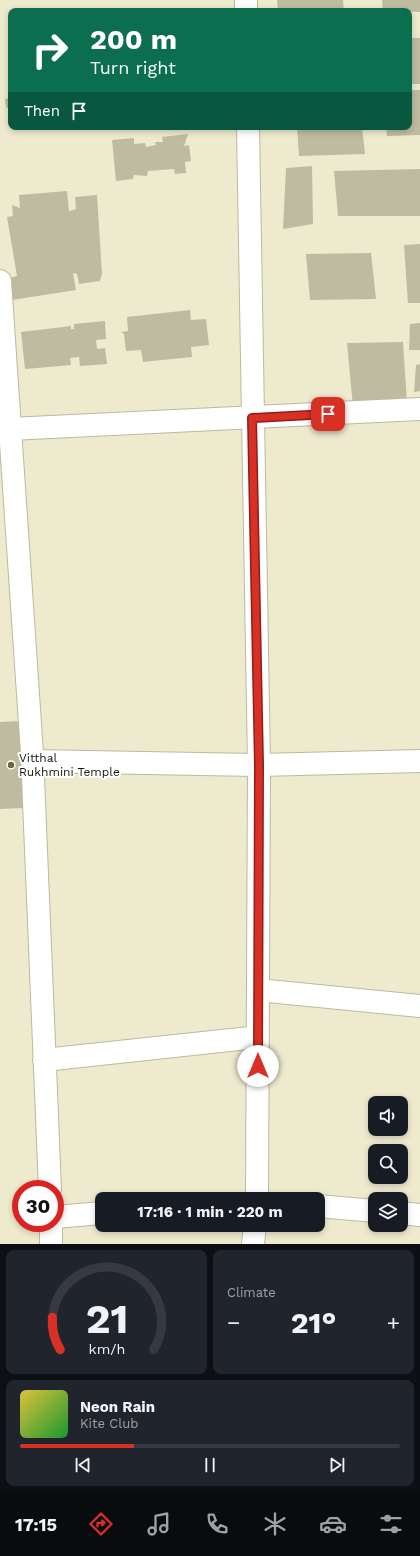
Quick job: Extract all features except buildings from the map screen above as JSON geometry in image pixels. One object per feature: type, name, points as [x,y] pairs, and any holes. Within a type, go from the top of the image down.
[{"type":"street","points":[[248,130],[259,765],[257,1192]]},
{"type":"street","points":[[0,280],[32,761],[50,1180]]},
{"type":"street","points":[[10,429],[420,409]]},
{"type":"street","points":[[32,761],[259,765],[420,761]]},
{"type":"street","points":[[258,990],[420,1006]]},
{"type":"street","points":[[44,1060],[258,1037]]},
{"type":"street","points":[[325,1207],[368,1210]]},
{"type":"street","points":[[64,1216],[95,1214]]},
{"type":"street","points":[[408,1214],[420,1215]]},
{"type":"street","points":[[51,1232],[51,1244]]},
{"type":"street","points":[[253,1244],[254,1232]]},
{"type":"place","name":"Vitthal Rukhmini Temple","points":[[11,765]]},
{"type":"route","points":[[258,1066],[259,765],[252,418],[328,414]]}]
